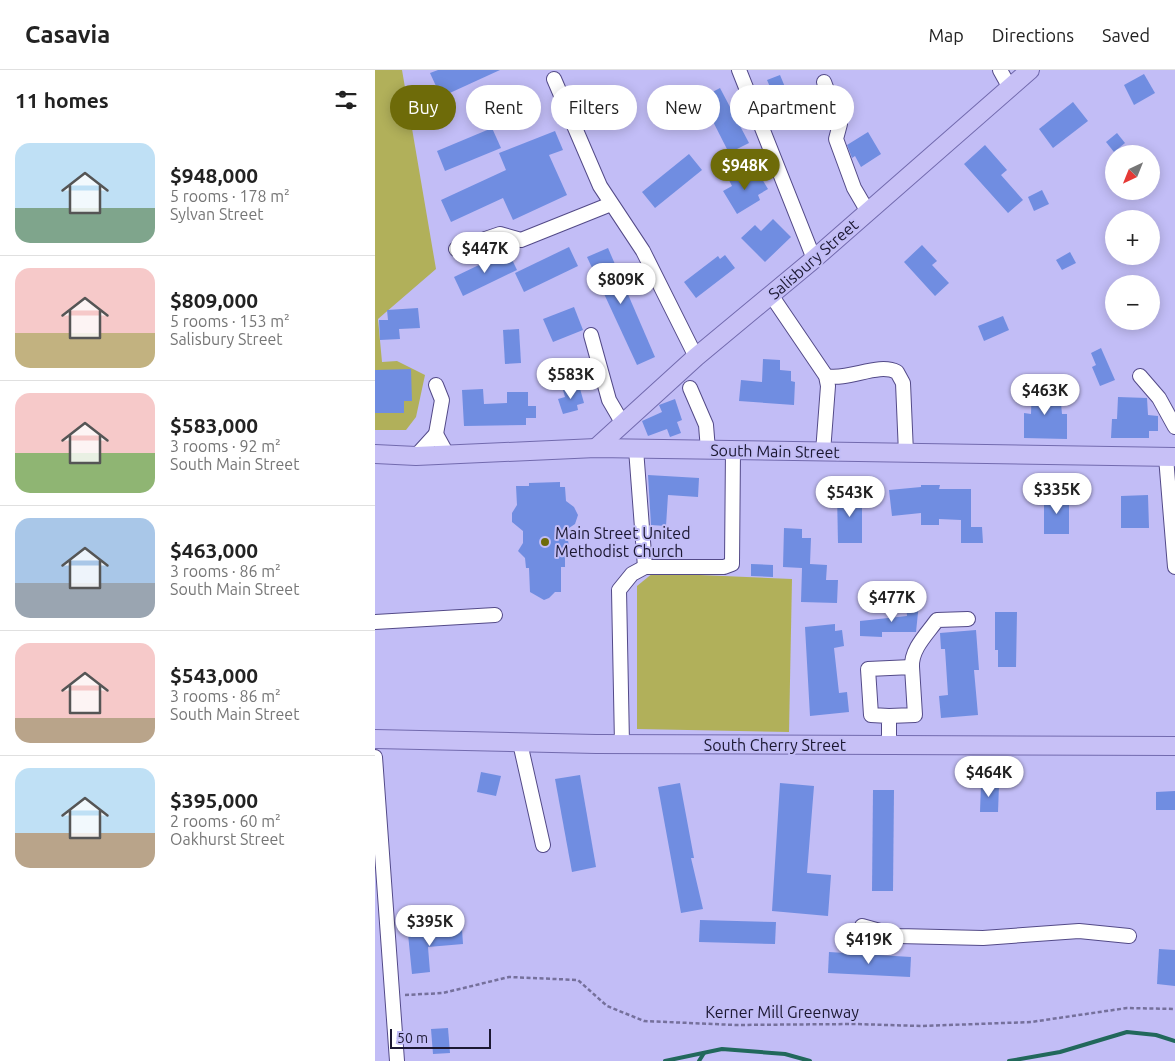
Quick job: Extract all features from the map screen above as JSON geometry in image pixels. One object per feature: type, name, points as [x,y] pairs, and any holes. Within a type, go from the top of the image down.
[{"type":"main road","name":"Salisbury Street","points":[[596,448],[696,358],[814,259],[1030,70]]},
{"type":"main road","name":"South Main Street","points":[[375,454],[416,456],[636,448],[1170,457]]},
{"type":"main road","name":"South Cherry Street","points":[[375,738],[622,744],[1175,746]]},
{"type":"street","points":[[739,70],[814,259]]},
{"type":"street","points":[[1000,70],[1010,88]]},
{"type":"street","points":[[554,79],[600,186],[652,266],[696,358]]},
{"type":"street","points":[[824,82],[840,124],[836,138],[854,188],[868,212]]},
{"type":"street","points":[[456,249],[500,234],[521,240],[611,204]]},
{"type":"street","points":[[771,294],[826,376],[828,386],[823,452]]},
{"type":"street","points":[[591,335],[609,400],[623,424]]},
{"type":"street","points":[[826,376],[843,378],[885,368],[897,372],[903,383],[906,453]]},
{"type":"street","points":[[1140,376],[1159,398],[1175,427]]},
{"type":"street","points":[[416,456],[436,434],[442,400],[436,384]]},
{"type":"street","points":[[690,388],[706,426],[708,450]]},
{"type":"street","points":[[436,434],[447,454]]},
{"type":"street","points":[[636,448],[645,567]]},
{"type":"street","points":[[622,744],[619,590],[631,574],[645,567],[724,567],[732,564],[733,450]]},
{"type":"street","points":[[1170,457],[1175,567]]},
{"type":"street","points":[[375,622],[495,615]]},
{"type":"street","points":[[913,667],[868,669],[871,715],[915,715],[913,667],[912,660],[915,651],[937,620],[968,620]]},
{"type":"street","points":[[889,716],[889,746]]},
{"type":"street","points":[[520,742],[543,845]]},
{"type":"street","points":[[375,757],[397,1061]]},
{"type":"street","points":[[862,926],[907,936],[983,938],[1079,931],[1129,936]]},
{"type":"path","name":"Kerner Mill Greenway","points":[[403,995],[443,992],[509,977],[578,980],[607,1006],[645,1020],[735,1025],[853,1024],[922,1026],[1031,1022],[1127,1008],[1175,1009]]},
{"type":"shaded area","points":[[375,70],[402,70],[405,85],[390,85],[390,130],[412,130],[436,269],[378,319],[382,362],[397,361],[425,375],[416,417],[406,430],[375,430]]},
{"type":"shaded area","points":[[653,573],[792,579],[789,732],[637,729],[637,586]]},
{"type":"building","points":[[438,70],[500,70],[456,90],[456,85],[436,85],[430,73]]},
{"type":"building","points":[[1144,74],[1155,93],[1134,105],[1124,85]]},
{"type":"building","points":[[780,75],[784,85],[769,85],[767,80]]},
{"type":"building","points":[[720,88],[730,107],[730,130],[742,130],[749,143],[729,153],[717,130],[720,130]]},
{"type":"building","points":[[1073,102],[1088,121],[1053,148],[1039,129]]},
{"type":"building","points":[[487,130],[493,130],[501,148],[445,171],[437,151]]},
{"type":"building","points":[[555,131],[563,150],[549,155],[567,195],[513,220],[503,198],[451,222],[441,200],[506,170],[499,153]]},
{"type":"building","points":[[868,132],[881,154],[861,167],[855,156],[852,158],[847,145]]},
{"type":"building","points":[[1117,133],[1125,143],[1123,145],[1108,145],[1106,142]]},
{"type":"building","points":[[985,145],[1007,170],[1001,175],[1023,200],[1008,213],[964,164]]},
{"type":"building","points":[[689,154],[702,170],[655,208],[642,192]]},
{"type":"building","points":[[745,171],[750,180],[759,174],[768,189],[758,195],[760,200],[737,214],[723,191],[732,186],[729,180]]},
{"type":"building","points":[[1042,190],[1049,204],[1034,211],[1028,197]]},
{"type":"building","points":[[773,219],[791,237],[765,262],[741,238],[755,225],[761,231]]},
{"type":"building","points":[[922,245],[937,261],[932,265],[949,283],[935,296],[904,262]]},
{"type":"building","points":[[569,247],[578,266],[524,292],[515,273]]},
{"type":"building","points":[[608,248],[655,357],[637,365],[587,257]]},
{"type":"building","points":[[508,251],[517,270],[463,296],[454,277]]},
{"type":"building","points":[[1070,252],[1076,263],[1062,270],[1056,260]]},
{"type":"building","points":[[725,255],[735,268],[696,298],[684,282],[718,256],[720,259]]},
{"type":"building","points":[[574,307],[583,330],[553,342],[543,319]]},
{"type":"building","points":[[418,308],[420,328],[399,329],[400,339],[380,340],[379,320],[388,320],[387,310]]},
{"type":"building","points":[[1003,316],[1009,330],[984,341],[978,326]]},
{"type":"building","points":[[519,329],[521,363],[505,364],[503,330]]},
{"type":"building","points":[[1101,348],[1115,380],[1100,386],[1092,367],[1096,365],[1091,353]]},
{"type":"building","points":[[763,359],[780,360],[780,370],[791,371],[791,381],[795,382],[794,405],[739,401],[741,380],[762,382]]},
{"type":"building","points":[[411,369],[412,401],[404,401],[404,413],[375,413],[375,370]]},
{"type":"building","points":[[1032,383],[1042,383],[1042,393],[1060,393],[1062,414],[1067,414],[1067,439],[1024,438],[1024,413],[1031,414]]},
{"type":"building","points":[[579,385],[584,403],[577,405],[578,410],[563,414],[558,399],[565,397],[563,390]]},
{"type":"building","points":[[483,389],[484,404],[507,403],[507,392],[528,392],[528,406],[536,406],[536,418],[526,418],[526,425],[464,426],[462,390]]},
{"type":"building","points":[[1118,397],[1147,398],[1148,415],[1158,416],[1158,431],[1149,431],[1149,438],[1111,438],[1112,419],[1117,419]]},
{"type":"building","points":[[675,399],[682,420],[677,422],[681,433],[670,437],[667,429],[648,436],[642,421],[662,412],[659,405]]},
{"type":"building","points":[[648,475],[699,478],[698,497],[668,495],[666,526],[651,525]]},
{"type":"building","name":"Main Street United Methodist Church","points":[[560,482],[560,487],[565,487],[566,501],[574,507],[578,515],[575,524],[566,530],[570,551],[565,557],[565,567],[561,567],[561,592],[555,592],[544,600],[530,592],[529,568],[526,568],[525,558],[518,551],[523,543],[523,531],[512,522],[512,513],[517,505],[516,486],[529,486],[529,483]]},
{"type":"building","points":[[921,485],[940,485],[939,489],[971,489],[971,527],[982,527],[983,543],[961,543],[961,520],[939,519],[939,525],[921,525],[921,513],[892,516],[889,490],[921,487]]},
{"type":"building","points":[[837,493],[862,493],[862,543],[838,543]]},
{"type":"building","points":[[1148,495],[1149,528],[1121,528],[1121,496]]},
{"type":"building","points":[[1044,496],[1069,496],[1069,534],[1044,534]]},
{"type":"building","points":[[784,528],[802,529],[802,538],[811,538],[810,564],[827,565],[826,580],[838,580],[837,603],[801,602],[802,568],[783,567]]},
{"type":"building","points":[[751,564],[773,565],[773,577],[751,576]]},
{"type":"building","points":[[906,603],[919,603],[916,632],[882,632],[882,637],[860,636],[860,621],[907,616]]},
{"type":"building","points":[[995,612],[1017,612],[1016,667],[998,667],[998,650],[995,650]]},
{"type":"building","points":[[835,624],[835,631],[842,630],[844,646],[834,648],[839,693],[847,692],[849,712],[810,716],[805,627]]},
{"type":"building","points":[[976,630],[979,670],[974,670],[978,715],[941,718],[939,696],[948,695],[945,649],[941,649],[940,633]]},
{"type":"building","points":[[481,772],[501,776],[496,796],[477,792]]},
{"type":"building","points":[[580,775],[596,867],[572,872],[555,779]]},
{"type":"building","points":[[680,783],[694,858],[691,858],[703,909],[681,913],[658,787]]},
{"type":"building","points":[[780,783],[814,786],[807,873],[831,875],[828,916],[772,911]]},
{"type":"building","points":[[981,784],[999,785],[998,812],[980,812]]},
{"type":"building","points":[[873,790],[894,790],[893,891],[872,891]]},
{"type":"building","points":[[1175,791],[1175,810],[1156,810],[1156,792]]},
{"type":"building","points":[[700,920],[776,922],[775,944],[699,942]]},
{"type":"building","points":[[462,929],[463,944],[428,947],[430,972],[412,974],[408,934]]},
{"type":"building","points":[[1159,949],[1175,950],[1175,986],[1157,984]]},
{"type":"building","points":[[829,952],[911,957],[910,977],[828,973]]},
{"type":"building","points":[[448,1028],[450,1053],[433,1054],[431,1029]]},
{"type":"waterway","points":[[1009,1061],[1060,1052],[1127,1032],[1156,1035],[1175,1041]]},
{"type":"waterway","points":[[665,1061],[722,1049],[785,1054],[810,1061]]},
{"type":"waterway","points":[[699,1061],[704,1053]]},
{"type":"place","name":"Main Street United Methodist Church","points":[[545,542]]}]
